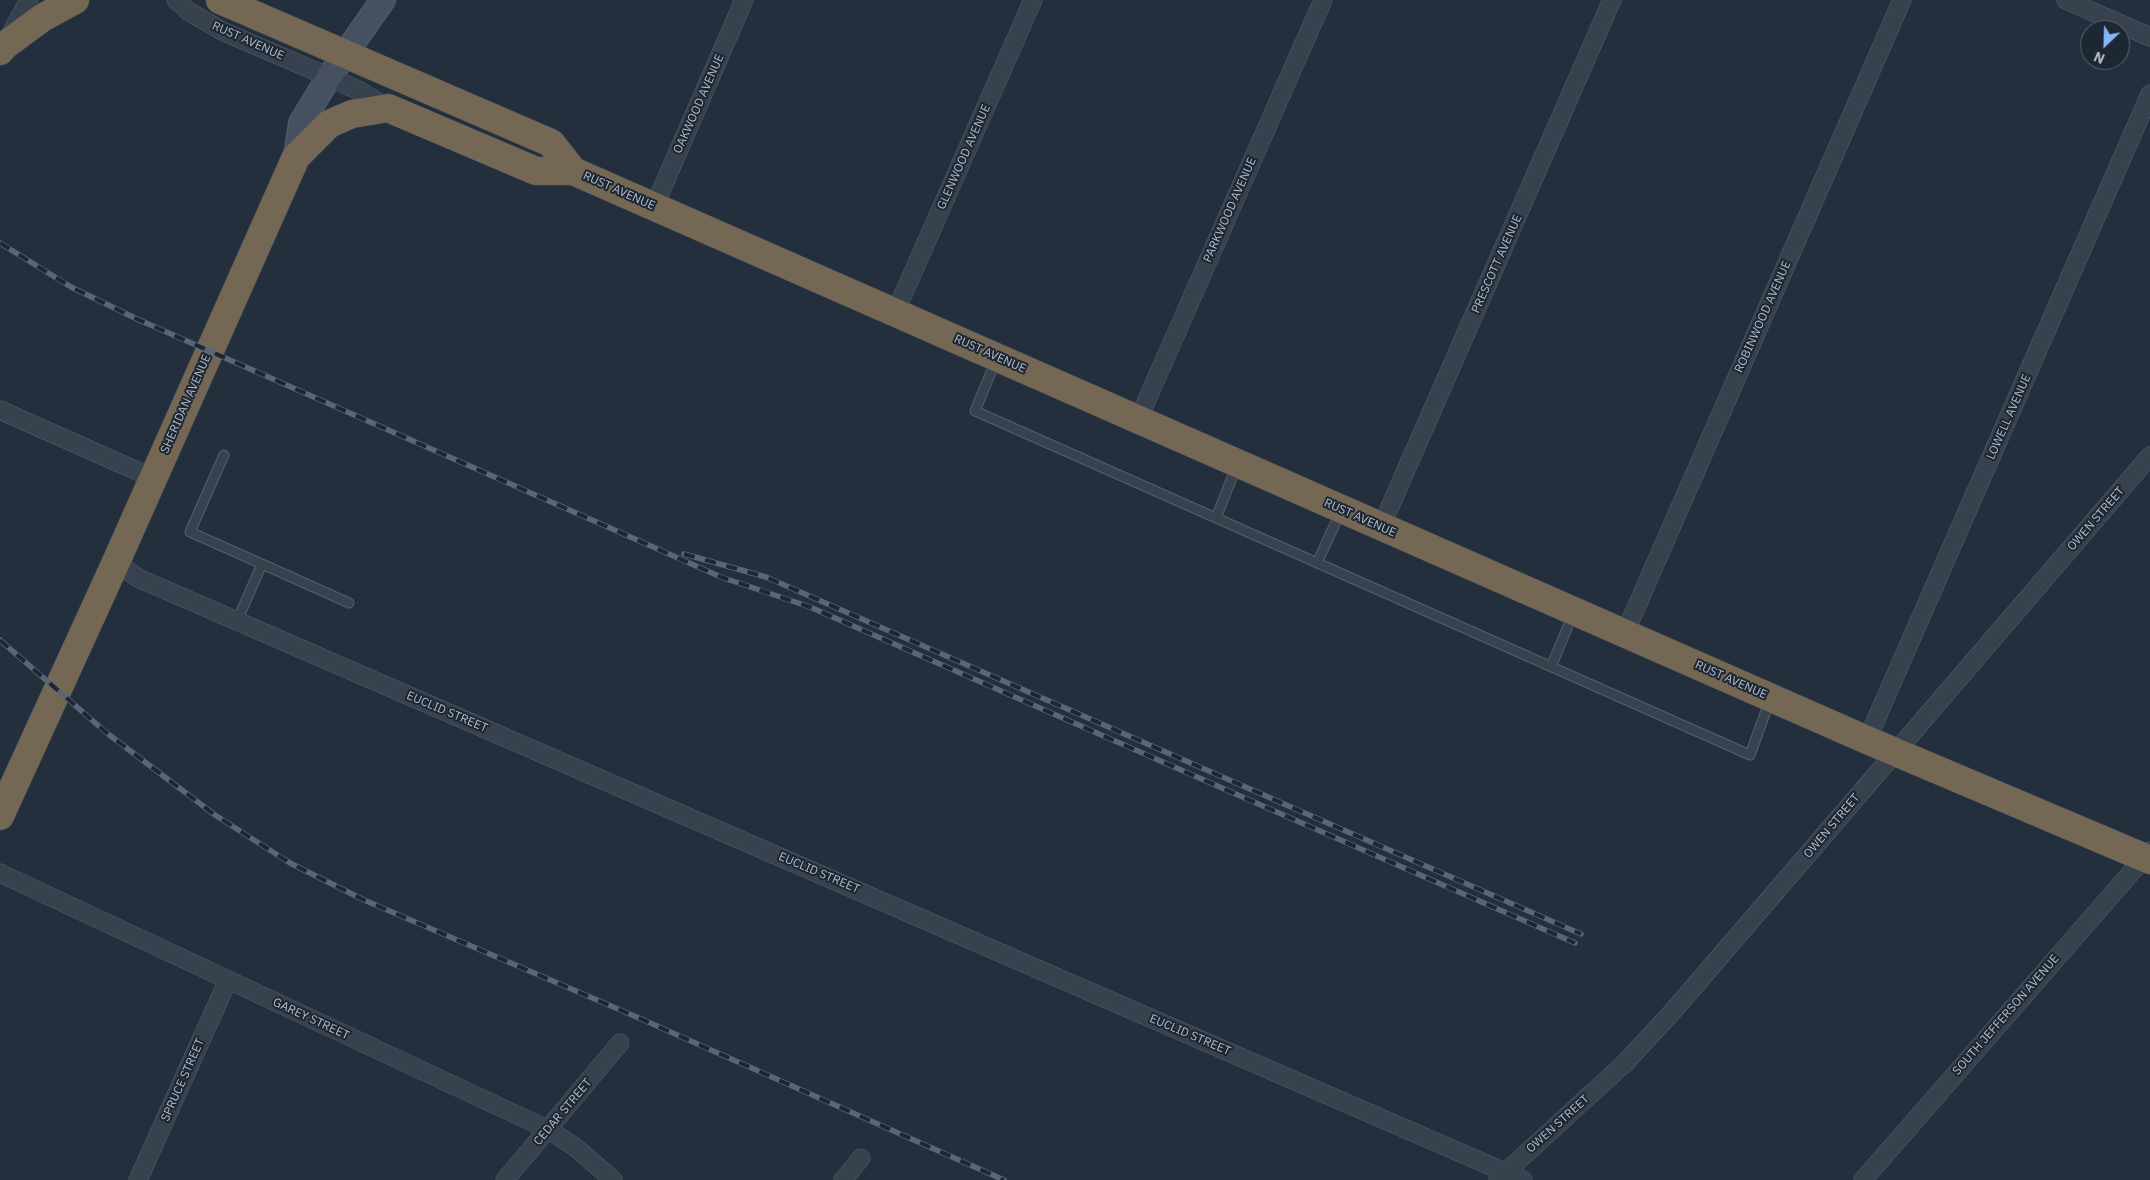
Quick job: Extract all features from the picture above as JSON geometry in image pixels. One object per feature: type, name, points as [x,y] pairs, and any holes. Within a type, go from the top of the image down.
[{"type":"highway","points":[[2,49],[42,18],[75,0]]},
{"type":"highway","name":"RUST AVENUE","points":[[220,0],[552,143],[573,171]]},
{"type":"highway","points":[[296,156],[329,124],[352,114],[388,108]]},
{"type":"highway","name":"RUST AVENUE","points":[[388,108],[536,171],[573,171],[1867,740],[2148,856]]},
{"type":"highway","name":"SHERIDAN AVENUE","points":[[0,816],[116,562],[296,156]]},
{"type":"street","points":[[2,49],[29,0]]},
{"type":"street","name":"RUST AVENUE","points":[[176,0],[188,11],[222,31],[329,77],[388,108]]},
{"type":"street","name":"SHERIDAN AVENUE","points":[[296,156],[301,123],[329,77],[382,0]]},
{"type":"street","name":"OAKWOOD AVENUE","points":[[654,207],[744,0]]},
{"type":"street","name":"GLENWOOD AVENUE","points":[[896,313],[1033,0]]},
{"type":"street","name":"PARKWOOD AVENUE","points":[[1138,420],[1323,0]]},
{"type":"street","name":"PRESCOTT AVENUE","points":[[1381,527],[1612,0]]},
{"type":"street","name":"ROBINWOOD AVENUE","points":[[1625,633],[1902,0]]},
{"type":"street","points":[[2066,0],[2150,37]]},
{"type":"street","name":"LOWELL AVENUE","points":[[1867,740],[2150,94]]},
{"type":"street","points":[[0,410],[153,478]]},
{"type":"street","name":"OWEN STREET","points":[[1501,1176],[1625,1063],[1674,1010],[2150,456]]},
{"type":"street","name":"EUCLID STREET","points":[[116,562],[138,578],[1501,1176],[1523,1180]]},
{"type":"street","name":"SOUTH JEFFERSON AVENUE","points":[[1862,1180],[2148,856]]},
{"type":"street","name":"GAREY STREET","points":[[0,873],[549,1130],[576,1147],[613,1180]]},
{"type":"street","name":"SPRUCE STREET","points":[[138,1180],[228,980]]},
{"type":"street","name":"CEDAR STREET","points":[[505,1180],[549,1130],[620,1043]]},
{"type":"street","points":[[843,1180],[861,1158]]},
{"type":"lane","points":[[997,357],[975,411],[1750,755],[1770,697]]},
{"type":"lane","points":[[224,455],[190,532],[349,603]]},
{"type":"lane","points":[[1216,518],[1238,463]]},
{"type":"lane","points":[[1317,563],[1342,510]]},
{"type":"lane","points":[[237,621],[262,564]]},
{"type":"lane","points":[[1551,667],[1574,611]]},
{"type":"railway","points":[[0,243],[71,287],[137,319],[721,577],[810,607],[1575,943]]},
{"type":"railway","points":[[684,554],[766,577],[1581,934]]},
{"type":"railway","points":[[0,640],[108,734],[215,815],[290,863],[364,900],[639,1018],[1004,1180]]}]
